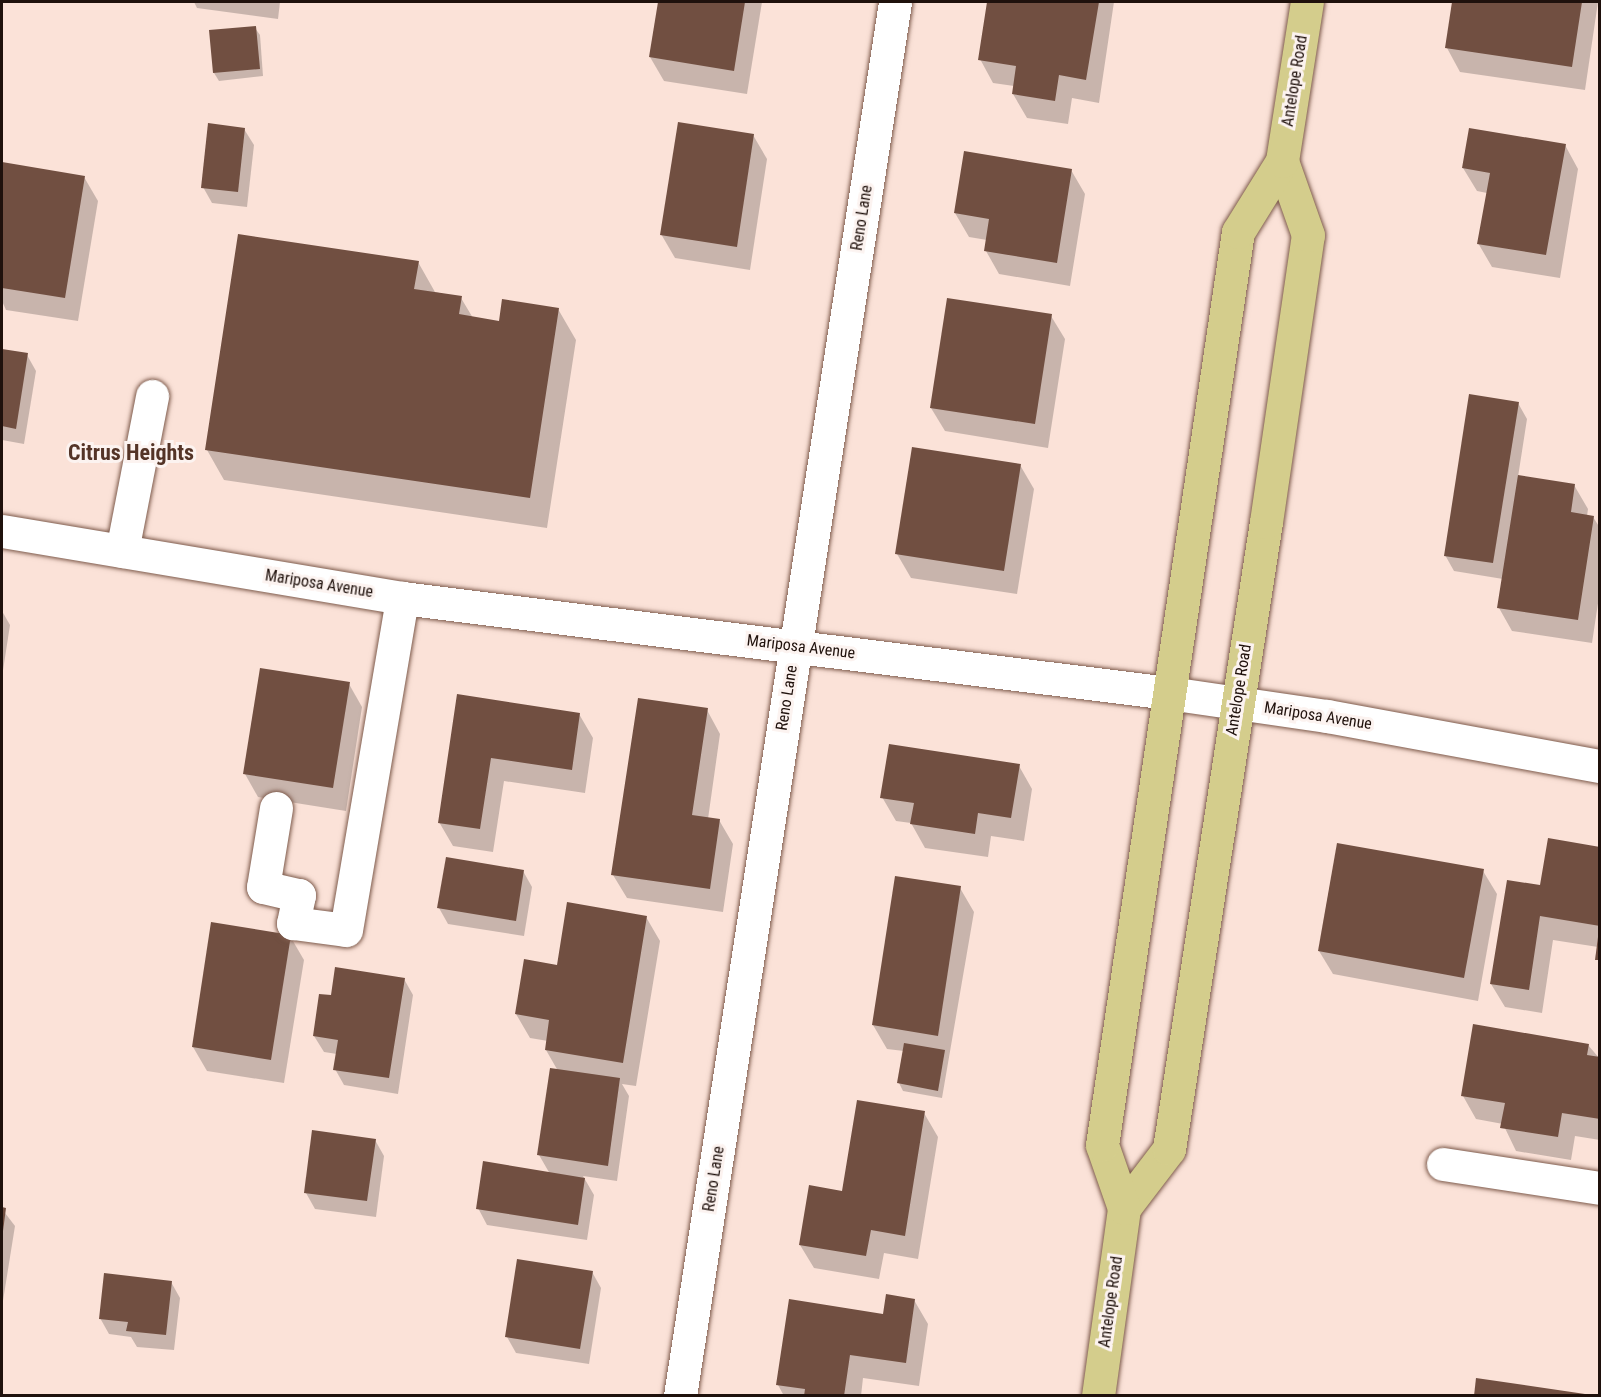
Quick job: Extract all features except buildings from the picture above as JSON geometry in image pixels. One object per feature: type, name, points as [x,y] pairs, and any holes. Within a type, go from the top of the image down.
[{"type":"main road","name":"Antelope Road","points":[[1098,1395],[1124,1208],[1102,1145],[1238,232],[1282,161],[1307,2]]},
{"type":"main road","name":"Antelope Road","points":[[1124,1208],[1168,1149],[1308,235],[1282,161]]},
{"type":"street","name":"Reno Lane","points":[[680,1395],[895,2]]},
{"type":"street","points":[[122,551],[152,396]]},
{"type":"street","name":"Mariposa Avenue","points":[[2,531],[402,598],[1169,693],[1327,716],[1599,766]]},
{"type":"street","points":[[276,808],[263,887],[299,895],[293,922],[346,930],[402,598]]},
{"type":"street","points":[[1443,1164],[1599,1188]]},
{"type":"district","name":"Citrus Heights","points":[[131,453]]}]
